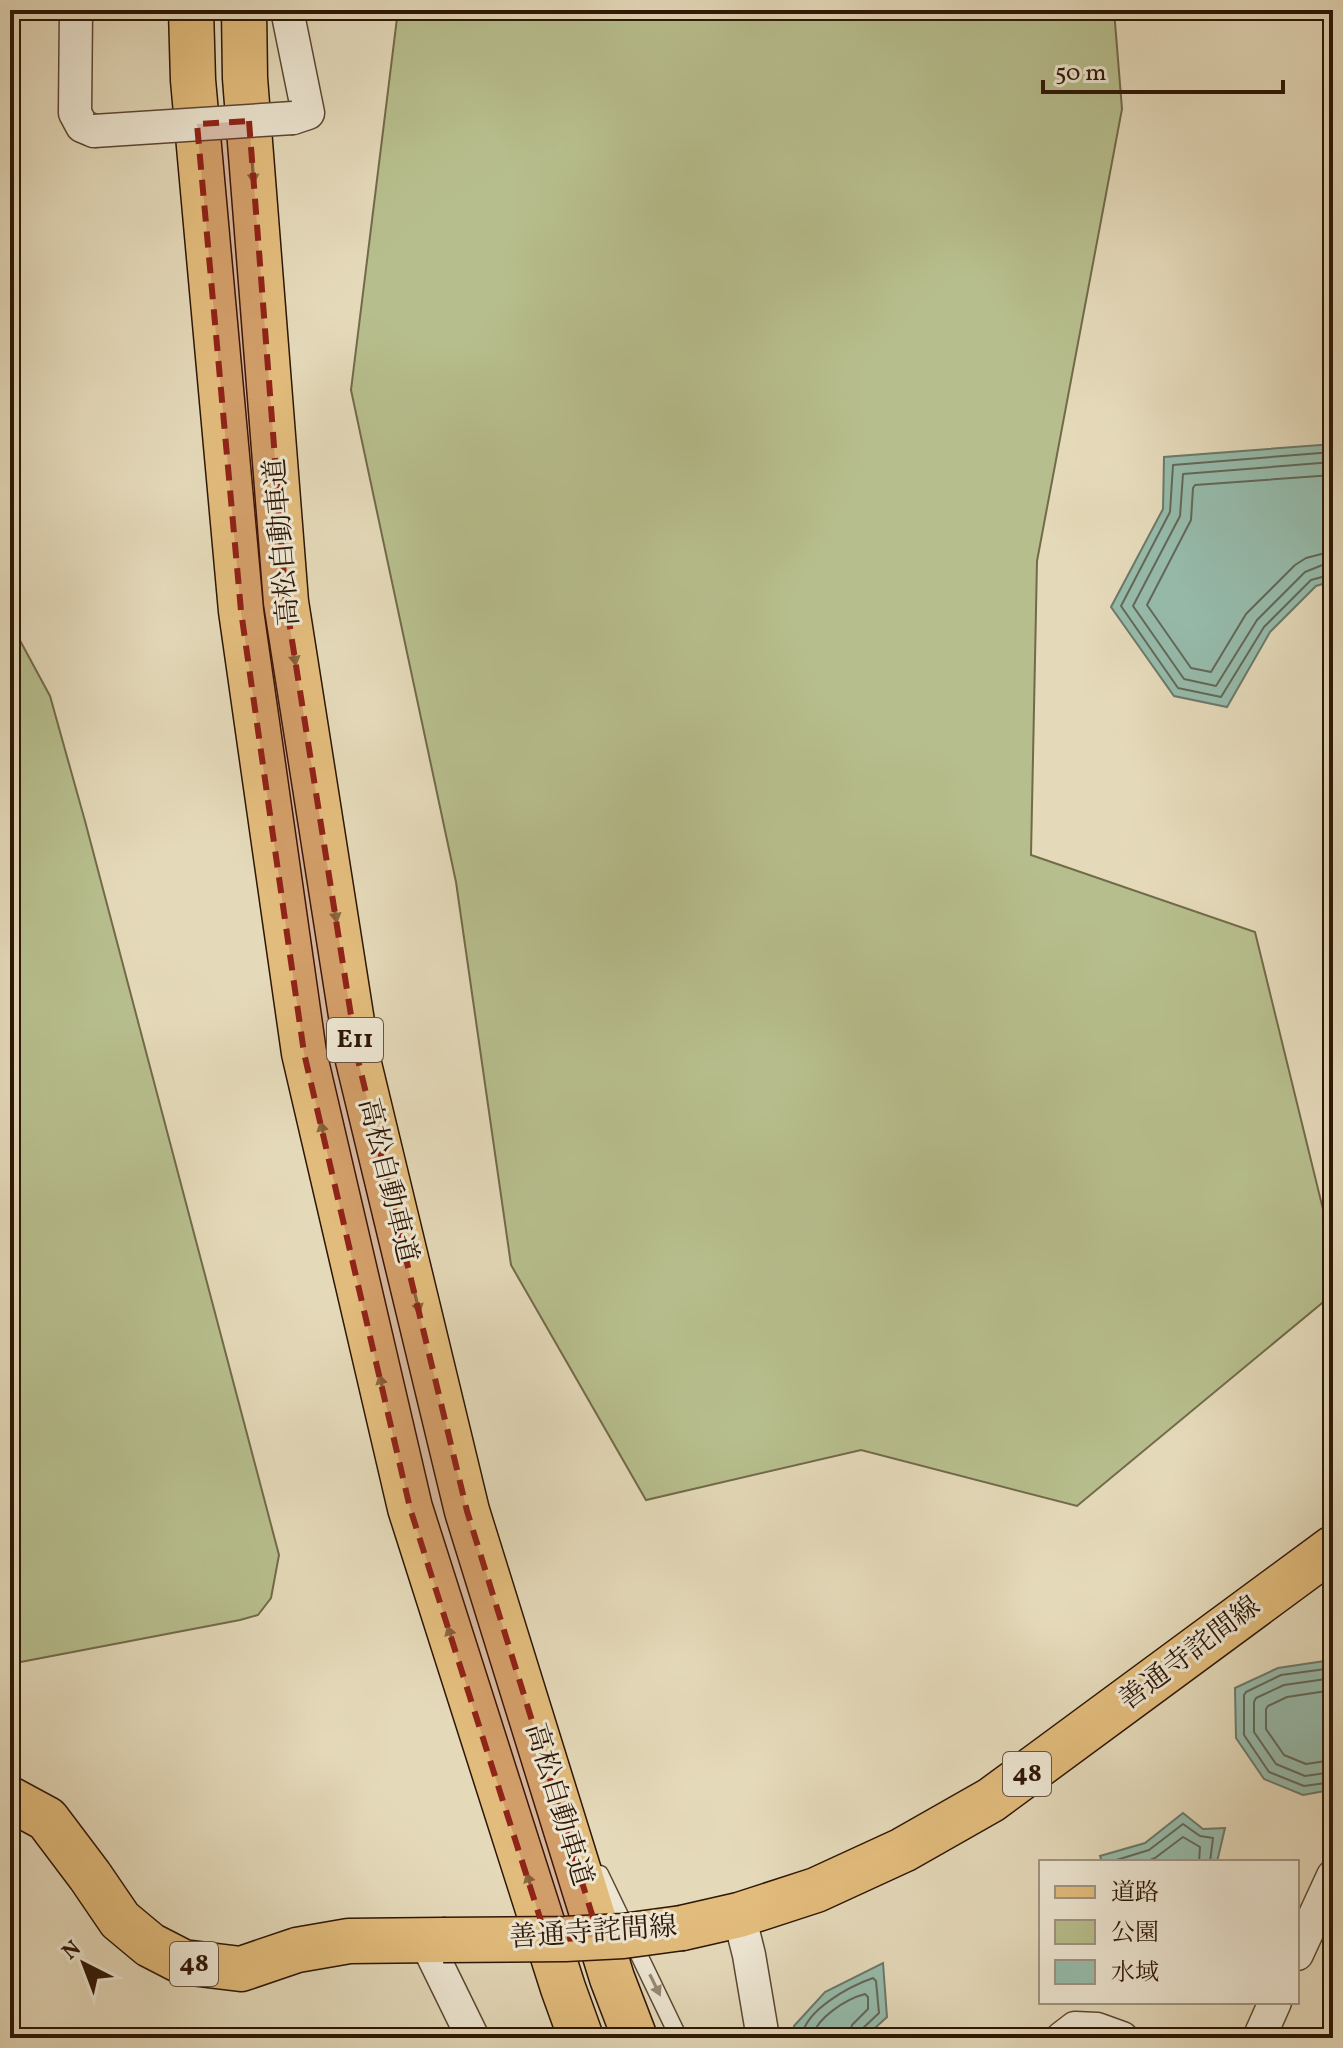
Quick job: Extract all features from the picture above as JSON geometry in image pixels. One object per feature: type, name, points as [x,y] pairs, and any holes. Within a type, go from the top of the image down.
[{"type":"main road","name":"高松自動車道","points":[[191,10],[193,80],[241,611],[304,1053],[410,1508],[581,2038]]},
{"type":"main road","name":"高松自動車道","points":[[244,10],[245,78],[286,602],[358,1060],[467,1511],[612,1978],[635,2038]]},
{"type":"main road","name":"善通寺詫間線","points":[[10,1799],[47,1819],[120,1920],[150,1945],[183,1962],[241,1969],[297,1950],[349,1941],[565,1939],[623,1936],[682,1928],[739,1915],[816,1890],[903,1850],[991,1800],[1333,1548]]},
{"type":"street","points":[[76,10],[75,113],[82,126],[94,131],[293,118],[308,113],[287,10]]},
{"type":"street","points":[[1299,1950],[1333,1876]]},
{"type":"street","points":[[739,1915],[763,2038]]},
{"type":"street","points":[[434,1940],[473,2038]]},
{"type":"street","points":[[1259,2038],[1274,2004]]},
{"type":"street","points":[[1062,2038],[1075,2028],[1097,2029],[1122,2038]]},
{"type":"lane","points":[[546,1765],[679,2038]]},
{"type":"lane","points":[[563,1988],[564,2038]]},
{"type":"highlighted area","points":[[249,121],[286,602],[358,1060],[467,1511],[599,1937],[547,1940],[410,1508],[304,1053],[241,611],[197,124]]},
{"type":"green space","points":[[398,10],[1114,10],[1122,109],[1037,561],[1031,855],[1255,932],[1333,1250],[1333,1294],[1077,1506],[861,1450],[646,1500],[511,1265],[456,882],[351,390]]},
{"type":"green space","points":[[10,622],[50,696],[279,1555],[271,1598],[258,1615],[10,1664]]},
{"type":"water","points":[[1333,444],[1333,581],[1316,586],[1270,632],[1227,707],[1174,696],[1111,607],[1163,509],[1164,457]]},
{"type":"water","points":[[1331,1660],[1333,1785],[1330,1790],[1303,1795],[1264,1779],[1236,1738],[1235,1688],[1278,1668]]},
{"type":"water","points":[[1183,1813],[1203,1829],[1225,1828],[1217,1860],[1101,1860],[1100,1856],[1145,1843]]},
{"type":"water","points":[[883,1963],[887,2017],[864,2038],[794,2038],[794,2026],[825,1992]]}]
